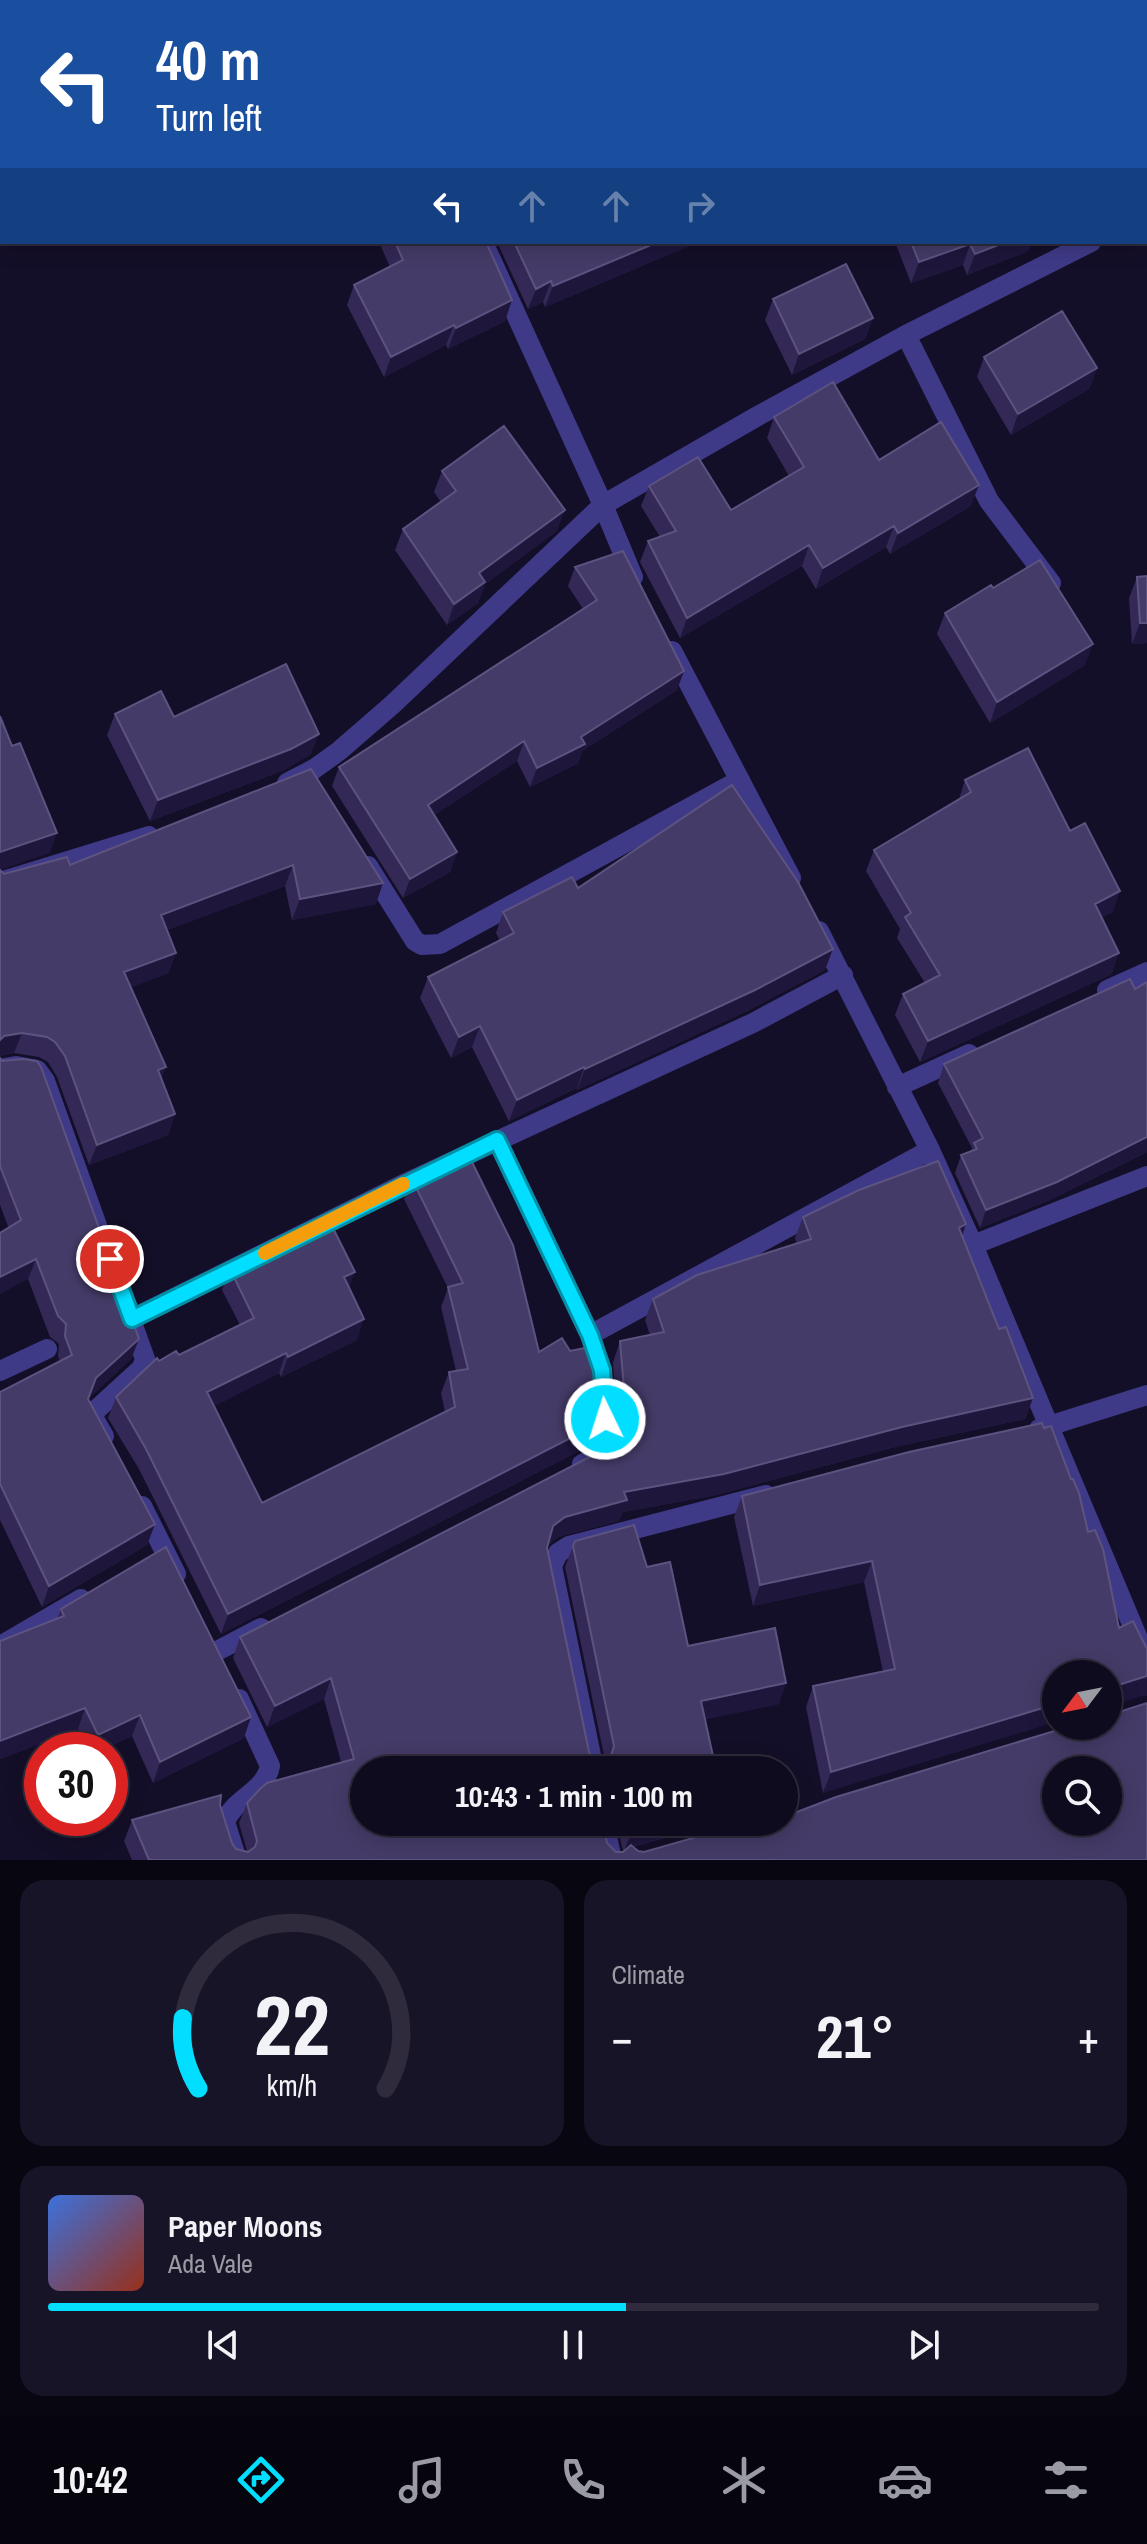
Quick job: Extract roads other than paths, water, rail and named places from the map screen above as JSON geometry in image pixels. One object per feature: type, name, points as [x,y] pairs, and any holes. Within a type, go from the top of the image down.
[{"type":"street","points":[[484,244],[641,593]]},
{"type":"street","points":[[275,788],[312,778],[603,505],[906,335],[1087,244]]},
{"type":"street","points":[[906,335],[989,501],[1060,595]]},
{"type":"street","points":[[662,633],[799,892]]},
{"type":"street","points":[[358,850],[415,941],[422,945],[440,944],[740,780]]},
{"type":"street","points":[[0,882],[162,831]]},
{"type":"street","points":[[813,920],[930,1150],[973,1245],[1147,1660]]},
{"type":"street","points":[[1091,998],[1147,972]]},
{"type":"street","points":[[132,1319],[497,1140],[753,1023],[843,975]]},
{"type":"street","points":[[897,1087],[980,1049]]},
{"type":"street","points":[[0,1069],[16,1066],[37,1070],[45,1081],[145,1359],[144,1364],[98,1407],[94,1415],[114,1453]]},
{"type":"street","points":[[497,1140],[590,1335],[602,1370],[607,1443],[599,1455],[570,1469]]},
{"type":"street","points":[[590,1335],[930,1150]]},
{"type":"street","points":[[973,1245],[1147,1176]]},
{"type":"street","points":[[0,1371],[47,1349]]},
{"type":"street","points":[[1019,1433],[1049,1427],[1147,1395]]},
{"type":"street","points":[[133,1488],[157,1554],[183,1588]]},
{"type":"street","points":[[591,1756],[552,1566],[555,1556],[569,1546],[779,1491]]},
{"type":"street","points":[[0,1646],[96,1590]]},
{"type":"street","points":[[237,1860],[225,1822],[232,1809],[264,1781],[270,1766],[218,1658],[272,1623]]},
{"type":"street","points":[[607,1836],[612,1860]]},
{"type":"street","points":[[679,1847],[719,1836]]}]
